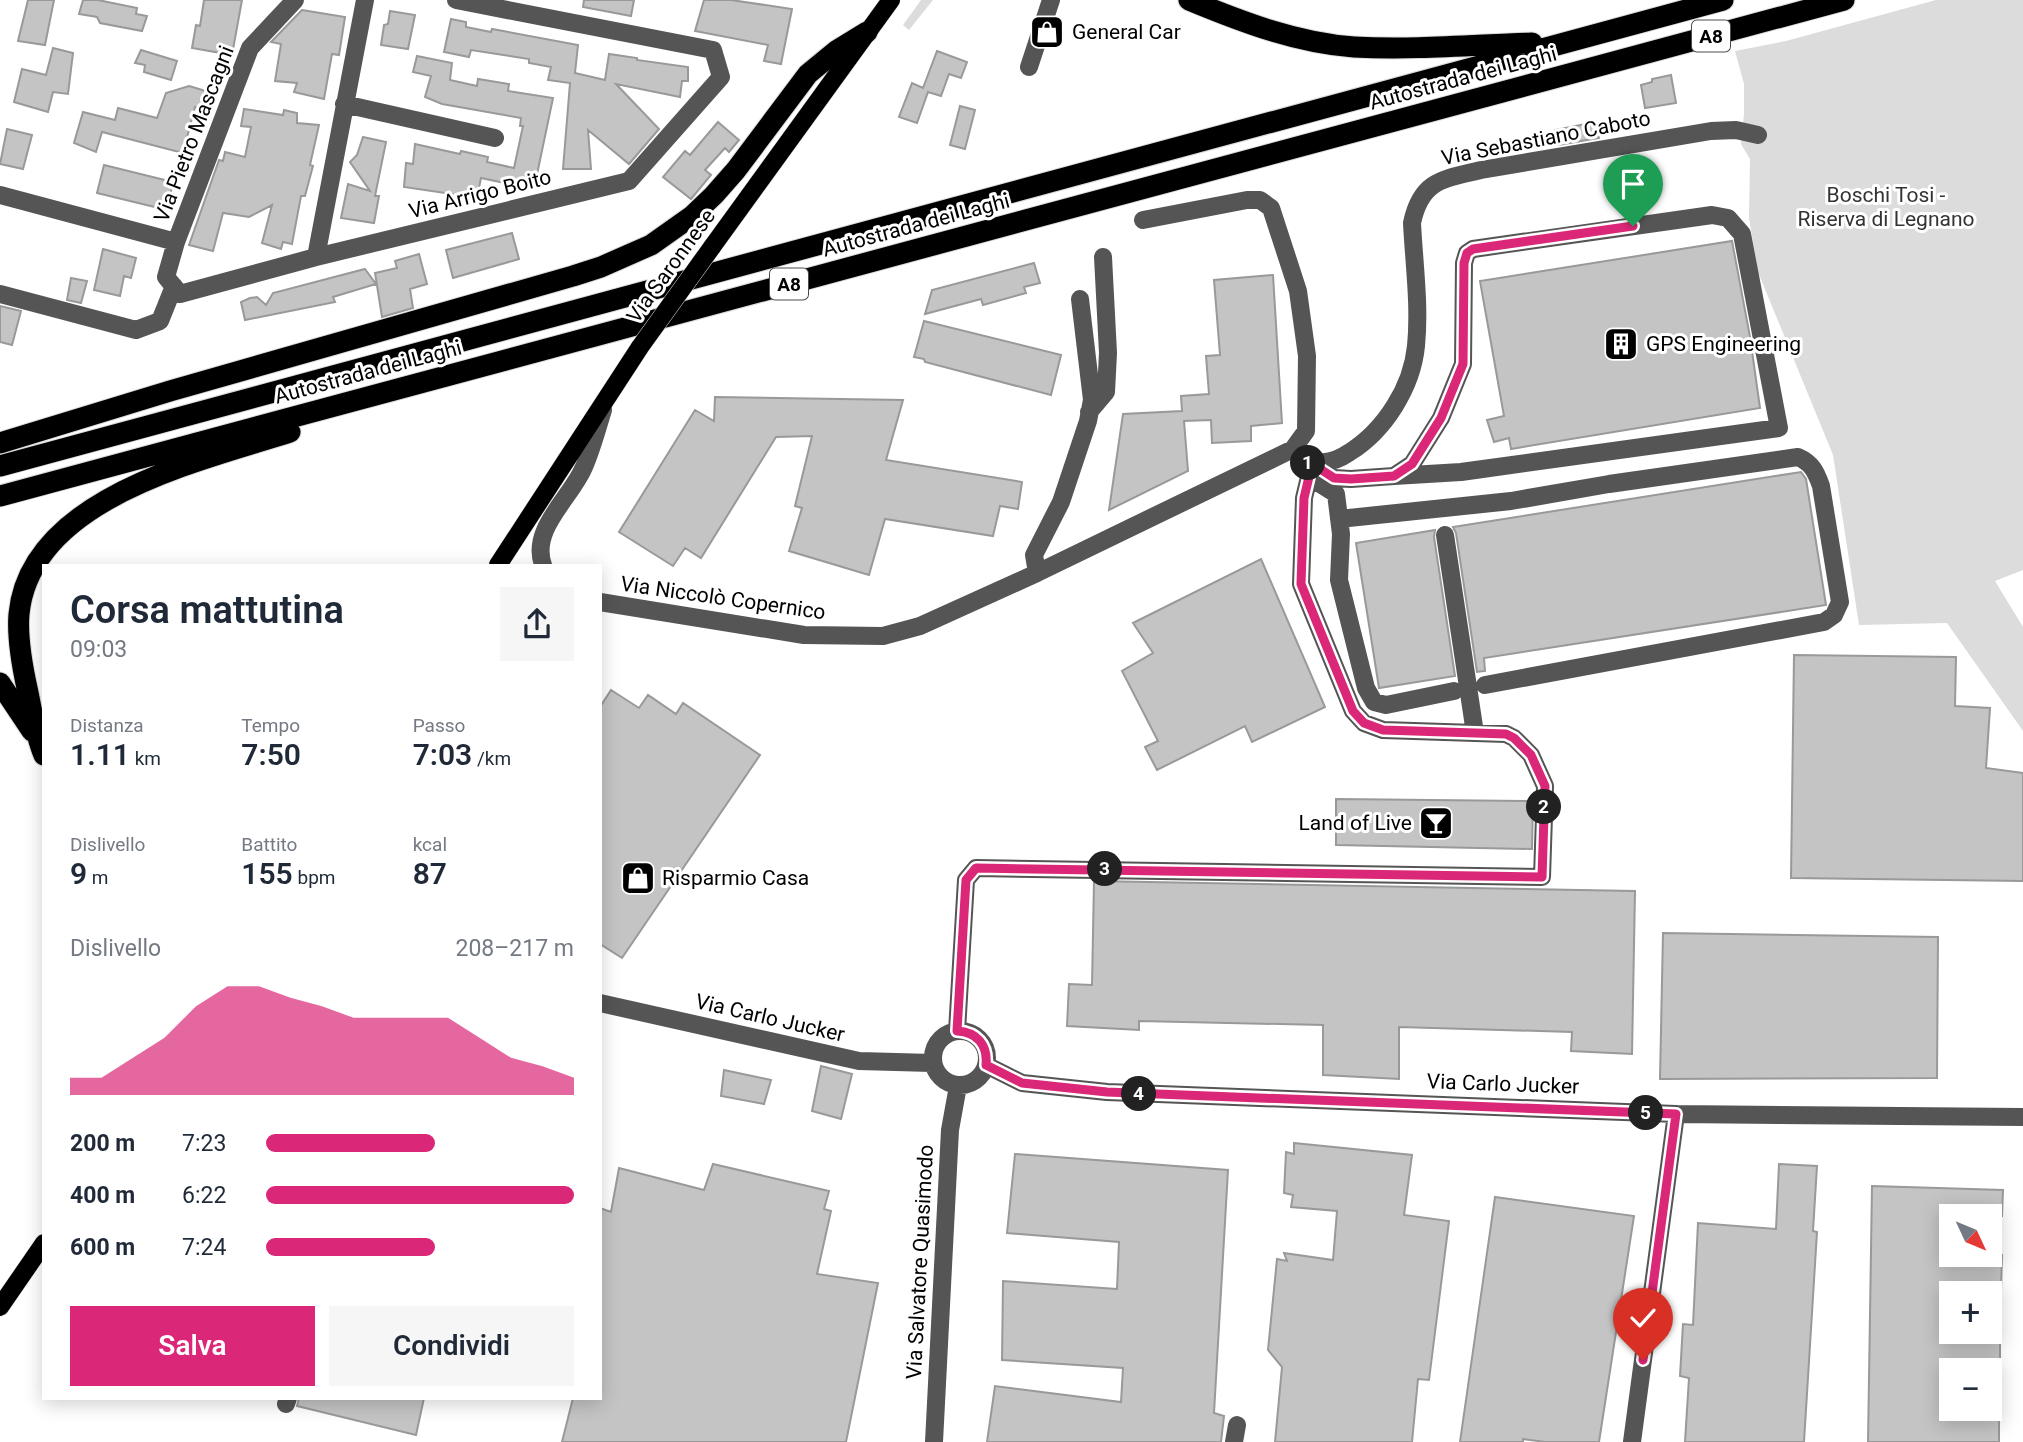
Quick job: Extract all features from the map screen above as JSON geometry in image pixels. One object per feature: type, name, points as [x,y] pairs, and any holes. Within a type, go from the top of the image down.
[{"type":"highway","points":[[1189,0],[1241,22],[1296,37],[1353,47],[1569,41]]},
{"type":"highway","name":"Autostrada dei Laghi","points":[[0,466],[1723,0]]},
{"type":"highway","name":"Autostrada dei Laghi","points":[[0,496],[1844,0]]},
{"type":"highway","points":[[0,443],[170,391],[583,273],[634,253],[672,232],[714,195],[808,74],[836,51],[867,32]]},
{"type":"highway","points":[[41,748],[22,665],[19,614],[32,572],[63,532],[86,512],[113,495],[160,474],[462,376],[487,365]]},
{"type":"highway","points":[[0,683],[41,748]]},
{"type":"main road","name":"Via Saronnese","points":[[499,564],[640,347],[891,0]]},
{"type":"main road","points":[[0,1307],[42,1246]]},
{"type":"street","name":"Via Pietro Mascagni","points":[[177,290],[166,277],[176,242],[250,48],[295,0]]},
{"type":"street","points":[[316,257],[365,0]]},
{"type":"street","name":"Via Arrigo Boito","points":[[177,290],[629,181],[722,77],[713,50],[456,0]]},
{"type":"street","points":[[1030,67],[1051,0]]},
{"type":"street","points":[[344,104],[495,138]]},
{"type":"street","name":"Via Sebastiano Caboto","points":[[1309,469],[1337,461],[1360,446],[1387,418],[1407,383],[1416,347],[1412,223],[1416,205],[1430,186],[1481,170],[1711,131],[1736,130],[1758,135]]},
{"type":"street","points":[[0,195],[176,242]]},
{"type":"street","points":[[1080,299],[1092,400],[1061,502],[1034,555],[1037,573],[1293,449],[1306,431],[1307,356],[1298,291],[1271,208],[1260,200],[1247,200],[1143,220]]},
{"type":"street","points":[[1309,469],[1334,478],[1351,479],[1461,472],[1779,428],[1742,234],[1728,218],[1712,215],[1473,249],[1467,253],[1464,263],[1463,364],[1441,418],[1412,464],[1394,476]]},
{"type":"street","points":[[1090,412],[1106,392],[1108,353],[1103,257]]},
{"type":"street","points":[[0,294],[136,330],[160,321],[177,290]]},
{"type":"street","points":[[543,564],[539,544],[583,471],[606,401]]},
{"type":"street","points":[[1293,449],[1309,469],[1336,494],[1341,534],[1339,580],[1366,688],[1374,702],[1386,705],[1454,691]]},
{"type":"street","points":[[1339,519],[1511,501],[1798,457],[1808,461],[1814,468],[1821,486],[1840,601],[1834,615],[1824,622],[1485,685]]},
{"type":"street","points":[[957,1031],[966,880],[976,868],[1542,877],[1545,786],[1531,755],[1514,738],[1506,734],[1383,730],[1364,723],[1353,711],[1301,584],[1304,498],[1309,469]]},
{"type":"street","points":[[1445,534],[1475,733]]},
{"type":"street","name":"Via Niccolò Copernico","points":[[602,604],[804,635],[883,636],[920,626],[1037,573]]},
{"type":"street","name":"Via Carlo Jucker","points":[[602,1003],[859,1061],[932,1063]]},
{"type":"street","points":[[957,1031],[966,1032],[981,1041],[985,1048],[986,1065],[976,1081],[958,1086],[941,1079],[932,1063],[936,1045],[941,1038],[957,1031]]},
{"type":"street","name":"Via Carlo Jucker","points":[[986,1065],[1022,1083],[1107,1092],[1676,1114],[2023,1117]]},
{"type":"street","name":"Via Salvatore Quasimodo","points":[[934,1442],[950,1130],[958,1086]]},
{"type":"street","points":[[1633,1442],[1676,1114]]},
{"type":"green space","points":[[921,0],[933,0],[909,30],[903,25]]},
{"type":"green space","name":"Boschi Tosi - Riserva di Legnano","points":[[1936,0],[2023,0],[2023,570],[1995,581],[2023,627],[2023,731],[1947,623],[1859,625],[1833,455],[1758,272],[1749,218],[1750,159],[1741,144],[1744,84],[1735,51],[1786,41]]},
{"type":"building","points":[[28,0],[54,0],[45,45],[18,41]]},
{"type":"building","points":[[83,0],[98,0],[137,8],[136,14],[147,16],[142,31],[100,23],[97,17],[79,14]]},
{"type":"building","points":[[204,0],[242,0],[232,55],[192,48],[196,25],[200,26]]},
{"type":"building","points":[[584,0],[634,0],[631,16],[583,7]]},
{"type":"building","points":[[704,0],[731,0],[792,9],[781,64],[764,61],[768,45],[695,31]]},
{"type":"building","points":[[302,10],[345,17],[339,55],[332,54],[324,99],[294,92],[297,83],[275,81],[281,44],[271,42]]},
{"type":"building","points":[[390,11],[415,15],[408,49],[381,45],[384,25],[388,24]]},
{"type":"building","points":[[451,19],[466,22],[466,27],[491,32],[492,29],[578,45],[575,73],[605,80],[609,54],[688,67],[688,81],[682,81],[680,97],[616,84],[659,129],[629,164],[588,130],[591,169],[563,169],[570,83],[548,80],[551,67],[529,63],[529,59],[471,50],[469,57],[444,52]]},
{"type":"building","points":[[53,48],[73,53],[68,94],[53,92],[48,112],[14,102],[22,69],[46,75]]},
{"type":"building","points":[[141,50],[177,61],[171,80],[144,72],[145,65],[135,63]]},
{"type":"building","points":[[937,51],[967,62],[961,78],[949,74],[941,96],[928,92],[917,123],[899,117],[912,83],[923,88]]},
{"type":"building","points":[[417,56],[452,63],[450,80],[477,86],[478,79],[509,84],[508,91],[553,98],[535,184],[520,181],[519,186],[481,178],[477,198],[472,196],[471,201],[451,196],[452,194],[404,187],[406,163],[413,164],[415,144],[488,157],[487,162],[514,168],[523,126],[520,126],[521,118],[442,104],[425,97],[431,76],[413,72]]},
{"type":"building","points":[[1671,75],[1676,103],[1645,108],[1641,85],[1652,82],[1652,79]]},
{"type":"building","points":[[189,86],[209,92],[205,109],[195,107],[183,153],[102,132],[96,152],[74,143],[83,112],[115,120],[118,108],[157,118],[166,93]]},
{"type":"building","points":[[960,106],[975,110],[965,149],[950,145]]},
{"type":"building","points":[[244,109],[283,115],[284,110],[297,113],[297,123],[319,125],[310,165],[313,166],[305,196],[301,196],[292,244],[283,242],[281,249],[262,243],[272,205],[249,217],[223,213],[213,251],[189,245],[219,160],[223,161],[225,152],[245,157],[251,127],[241,126]]},
{"type":"building","points":[[718,122],[739,140],[729,152],[725,148],[705,170],[711,175],[691,199],[663,177],[685,151],[690,155]]},
{"type":"building","points":[[1596,122],[1599,138],[1558,145],[1555,130]]},
{"type":"building","points":[[7,129],[32,135],[23,169],[0,164]]},
{"type":"building","points":[[363,137],[386,142],[375,196],[379,196],[374,223],[341,218],[348,184],[370,191],[350,162],[357,155]]},
{"type":"building","points":[[104,165],[173,182],[167,210],[97,193]]},
{"type":"building","points":[[512,233],[519,259],[453,278],[446,250]]},
{"type":"building","name":"GPS Engineering","points":[[1732,241],[1760,408],[1511,449],[1509,438],[1494,442],[1487,420],[1504,416],[1480,281]]},
{"type":"building","points":[[103,249],[136,258],[131,278],[124,276],[120,296],[94,290]]},
{"type":"building","points":[[419,254],[427,284],[410,289],[413,308],[382,317],[375,273],[397,268],[395,261]]},
{"type":"building","points":[[1034,263],[1040,283],[1024,287],[1026,293],[983,305],[981,299],[925,314],[932,290]]},
{"type":"building","points":[[365,269],[376,284],[333,297],[335,302],[245,320],[241,302],[250,298],[257,297],[266,305],[273,293]]},
{"type":"building","points":[[1273,275],[1282,423],[1251,426],[1251,441],[1212,443],[1211,420],[1184,421],[1188,471],[1109,510],[1123,414],[1182,411],[1181,396],[1209,394],[1206,356],[1220,355],[1214,280]]},
{"type":"building","points":[[71,278],[87,281],[81,303],[67,300]]},
{"type":"building","points":[[0,306],[21,311],[12,345],[0,342]]},
{"type":"building","points":[[924,321],[1061,355],[1051,395],[914,357]]},
{"type":"building","points":[[715,397],[903,400],[886,460],[1022,482],[1018,509],[1000,506],[993,536],[885,519],[869,575],[789,551],[802,508],[795,506],[812,436],[776,437],[701,558],[685,548],[673,566],[619,532],[695,410],[714,421]]},
{"type":"building","points":[[1801,472],[1806,479],[1826,605],[1484,658],[1485,671],[1477,672],[1453,527]]},
{"type":"building","points":[[1435,530],[1455,676],[1379,688],[1356,543]]},
{"type":"building","points":[[1261,559],[1325,707],[1252,742],[1245,726],[1157,770],[1145,747],[1158,741],[1122,671],[1153,653],[1133,623]]},
{"type":"building","points":[[1794,655],[1956,657],[1955,706],[1990,708],[1986,768],[2023,773],[2023,881],[1791,878]]},
{"type":"building","name":"Risparmio Casa","points":[[611,690],[639,708],[648,695],[676,714],[683,703],[760,755],[622,958],[602,945],[602,704]]},
{"type":"building","points":[[1336,799],[1533,801],[1532,849],[1336,845]]},
{"type":"building","points":[[1094,881],[1635,891],[1632,1054],[1571,1051],[1572,1032],[1399,1027],[1399,1079],[1323,1075],[1323,1025],[1139,1021],[1139,1030],[1067,1026],[1069,984],[1092,985]]},
{"type":"building","points":[[1663,933],[1938,937],[1937,1078],[1660,1079]]},
{"type":"building","points":[[821,1066],[852,1074],[841,1119],[812,1111]]},
{"type":"building","points":[[724,1070],[771,1080],[764,1104],[721,1096]]},
{"type":"building","points":[[1294,1143],[1412,1155],[1404,1215],[1449,1221],[1429,1380],[1418,1379],[1412,1442],[1275,1442],[1282,1367],[1268,1350],[1277,1259],[1287,1261],[1284,1253],[1333,1260],[1337,1211],[1291,1207],[1293,1195],[1284,1193],[1286,1152],[1294,1154]]},
{"type":"building","points":[[1015,1154],[1228,1170],[1214,1413],[1224,1416],[1221,1442],[987,1442],[995,1386],[1121,1402],[1123,1368],[1002,1360],[1003,1281],[1117,1289],[1119,1242],[1007,1233]]},
{"type":"building","points":[[713,1164],[829,1191],[824,1209],[831,1211],[817,1274],[878,1283],[846,1442],[562,1442],[572,1400],[602,1400],[602,1209],[611,1212],[619,1168],[704,1190]]},
{"type":"building","points":[[1779,1164],[1817,1166],[1813,1231],[1817,1232],[1804,1442],[1685,1442],[1689,1378],[1680,1376],[1683,1324],[1693,1325],[1698,1223],[1776,1229]]},
{"type":"building","points":[[1872,1186],[2003,1190],[2002,1216],[2002,1204],[1939,1204],[1939,1267],[2002,1267],[2001,1281],[1939,1281],[1939,1344],[2000,1344],[2000,1358],[1939,1358],[1939,1421],[1999,1421],[1999,1442],[1868,1442]]},
{"type":"building","points":[[1495,1197],[1634,1216],[1599,1442],[1545,1442],[1523,1439],[1523,1442],[1460,1442]]},
{"type":"building","points":[[298,1400],[424,1400],[416,1435],[297,1406]]},
{"type":"place","name":"General Car","points":[[1047,32]]},
{"type":"place","name":"GPS Engineering","points":[[1621,344]]},
{"type":"place","name":"Land of Live","points":[[1436,823]]},
{"type":"place","name":"Risparmio Casa","points":[[638,878]]},
{"type":"route","points":[[1633,226],[1473,249],[1467,253],[1464,263],[1463,364],[1441,418],[1412,464],[1394,476],[1351,479],[1334,478],[1308,461],[1301,584],[1353,711],[1364,723],[1383,730],[1506,734],[1514,738],[1531,755],[1545,786],[1542,877],[976,868],[966,880],[957,1031],[974,1035],[981,1041],[987,1057],[986,1065],[1022,1083],[1107,1092],[1676,1114],[1643,1360]]}]
